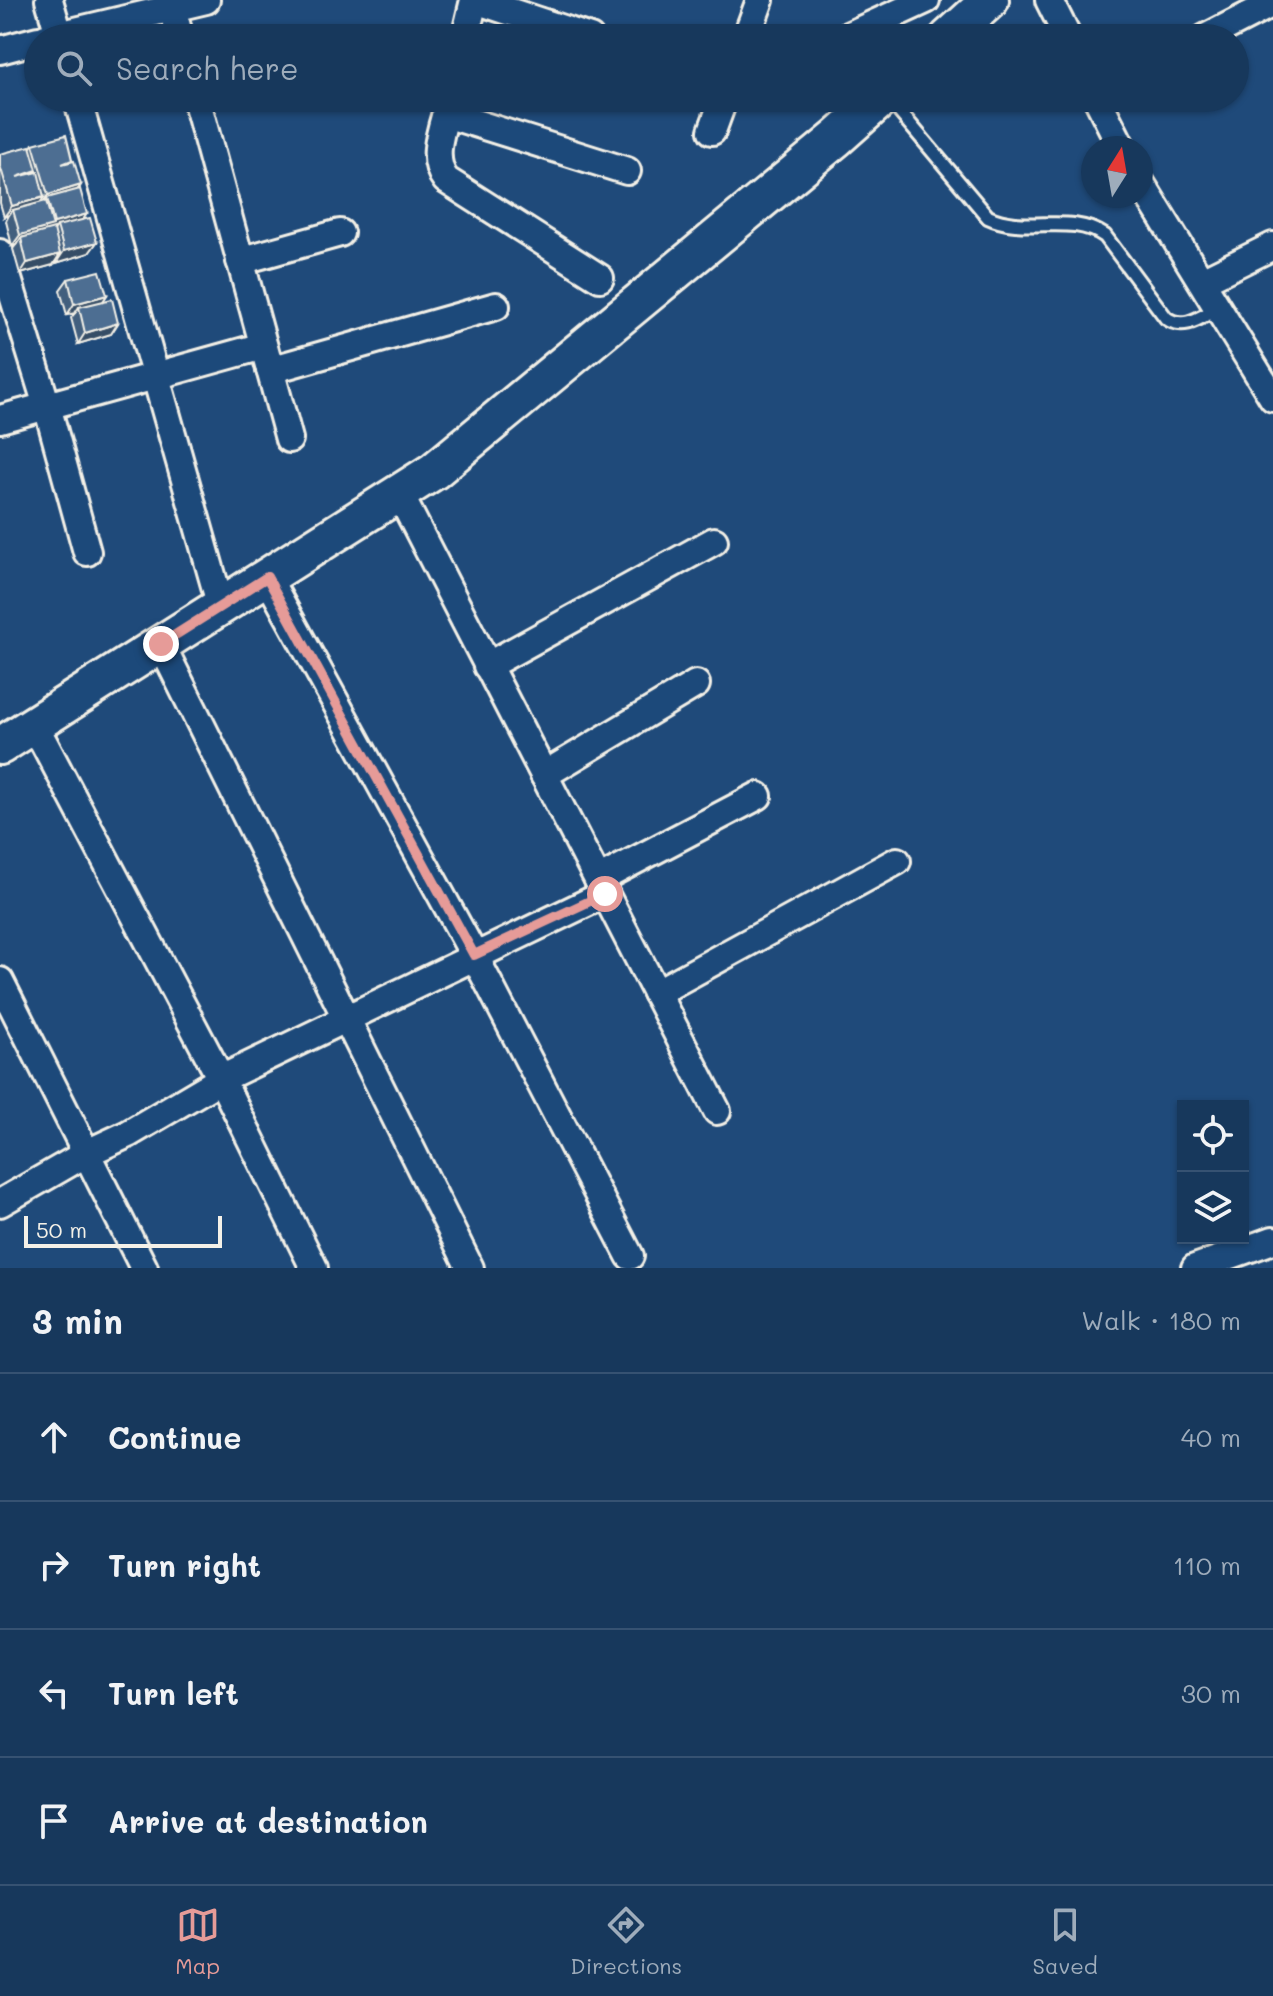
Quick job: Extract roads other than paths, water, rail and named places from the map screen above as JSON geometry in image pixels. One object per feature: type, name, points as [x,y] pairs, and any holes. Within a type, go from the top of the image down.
[{"type":"street","points":[[49,0],[50,24]]},
{"type":"street","points":[[100,24],[171,4],[206,0]]},
{"type":"street","points":[[469,24],[475,0],[512,6],[556,24]]},
{"type":"street","points":[[751,24],[760,0]]},
{"type":"street","points":[[874,24],[926,0]]},
{"type":"street","points":[[963,24],[990,0]]},
{"type":"street","points":[[1049,0],[1061,24]]},
{"type":"street","points":[[1232,24],[1273,3]]},
{"type":"street","points":[[171,4],[176,24]]},
{"type":"street","points":[[0,50],[24,44]]},
{"type":"street","points":[[81,112],[221,607]]},
{"type":"street","points":[[200,112],[289,439]]},
{"type":"street","points":[[447,112],[437,162],[446,180],[600,278]]},
{"type":"street","points":[[465,112],[627,171]]},
{"type":"street","points":[[712,131],[719,112]]},
{"type":"street","points":[[0,746],[434,471],[866,112]]},
{"type":"street","points":[[1104,112],[1116,136]]},
{"type":"street","points":[[1153,202],[1273,398]]},
{"type":"street","points":[[240,261],[340,233]]},
{"type":"street","points":[[1202,281],[1273,246]]},
{"type":"street","points":[[0,253],[87,552]]},
{"type":"street","points":[[0,419],[155,376],[267,358],[496,306]]},
{"type":"street","points":[[399,493],[717,1111]]},
{"type":"street","points":[[487,666],[714,541]]},
{"type":"street","points":[[267,577],[474,955],[630,1256]]},
{"type":"street","points":[[161,644],[470,1268]]},
{"type":"street","points":[[544,775],[696,684]]},
{"type":"street","points":[[34,724],[221,1079],[314,1268]]},
{"type":"street","points":[[0,1203],[87,1153],[128,1134],[221,1079],[474,955],[601,887],[758,796]]},
{"type":"street","points":[[656,993],[897,861]]},
{"type":"street","points":[[0,981],[144,1268]]},
{"type":"street","points":[[1195,1268],[1273,1240]]},
{"type":"lane","points":[[900,112],[988,217],[1016,225],[1078,224],[1092,228],[1105,236],[1166,318],[1174,324],[1186,324],[1219,308]]}]
